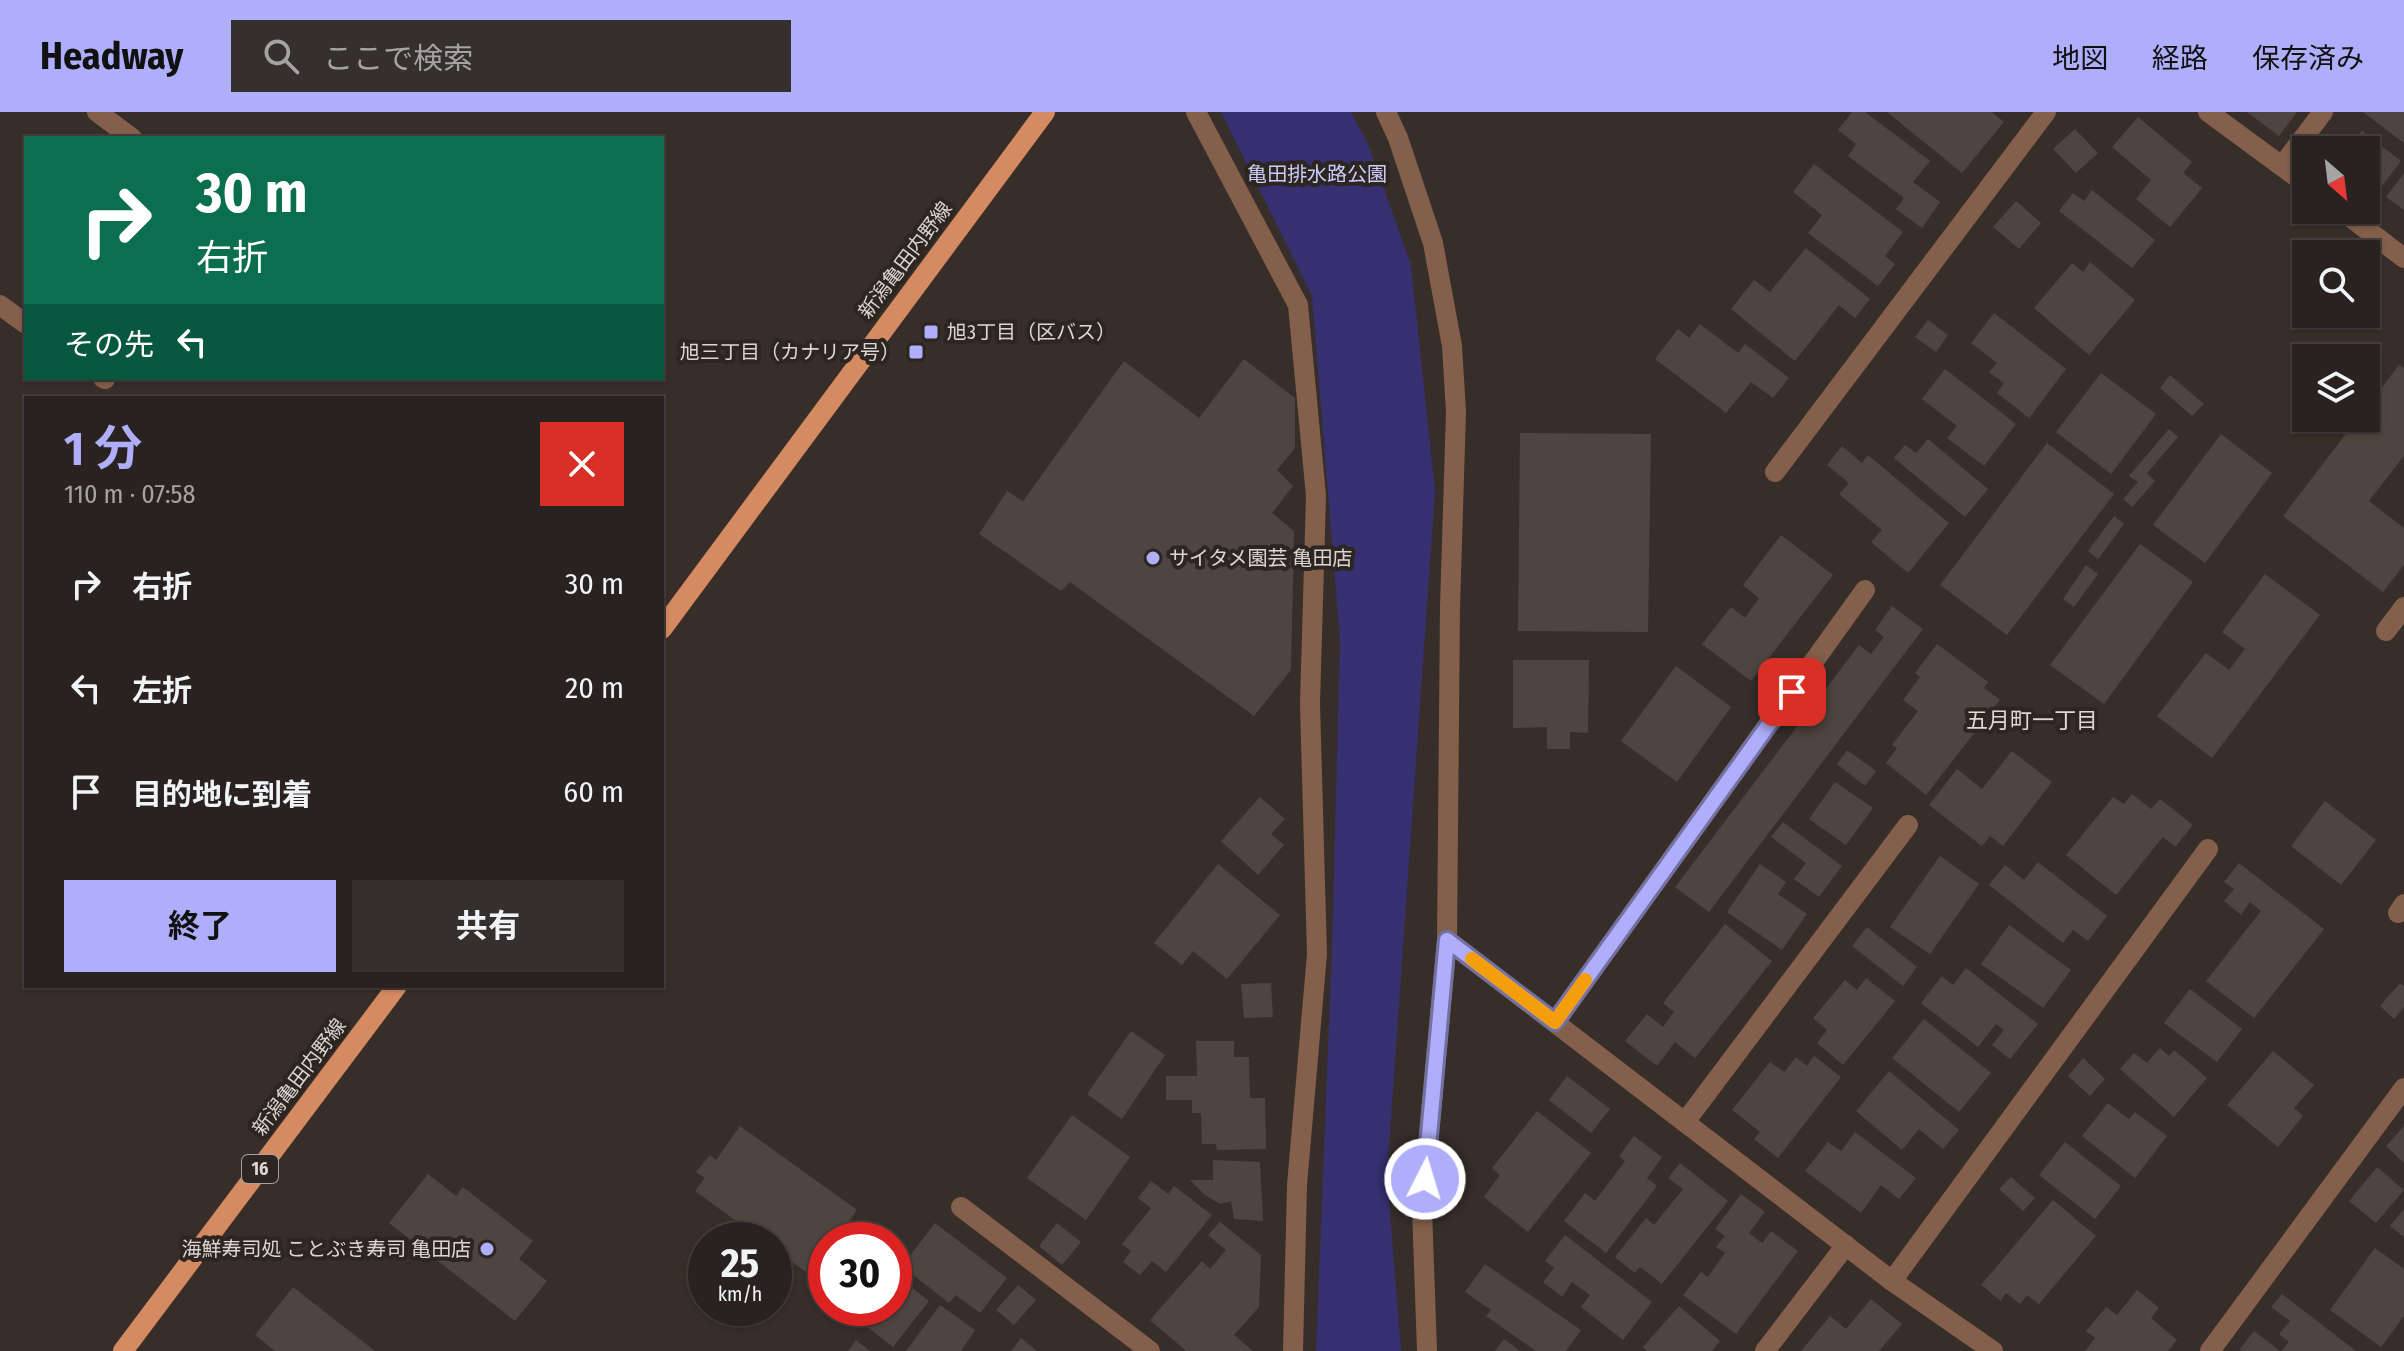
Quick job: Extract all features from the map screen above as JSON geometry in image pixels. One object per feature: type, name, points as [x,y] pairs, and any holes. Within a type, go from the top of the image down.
[{"type":"main road","name":"新潟亀田内野線","points":[[664,626],[1045,112]]},
{"type":"main road","name":"新潟亀田内野線","points":[[123,1351],[395,988]]},
{"type":"street","points":[[97,112],[129,136]]},
{"type":"street","points":[[1196,112],[1298,305],[1316,496],[1310,704],[1317,954],[1297,1185],[1293,1351]]},
{"type":"street","points":[[1386,112],[1398,138],[1433,243],[1452,346],[1456,412],[1450,607],[1447,940],[1422,1209],[1427,1351]]},
{"type":"street","points":[[1775,472],[2046,112]]},
{"type":"street","points":[[2208,112],[2292,174]]},
{"type":"street","points":[[2282,166],[2323,112]]},
{"type":"street","points":[[2359,224],[2404,258]]},
{"type":"street","points":[[0,305],[24,323]]},
{"type":"street","points":[[1555,1022],[1865,590]]},
{"type":"street","points":[[2386,631],[2404,607]]},
{"type":"street","points":[[1685,1122],[1908,825]]},
{"type":"street","points":[[1892,1281],[2208,849]]},
{"type":"street","points":[[1447,940],[1892,1281],[1993,1351]]},
{"type":"street","points":[[2210,1351],[2404,1088]]},
{"type":"street","points":[[961,1207],[1150,1351]]},
{"type":"street","points":[[1765,1351],[1846,1245]]},
{"type":"green space","name":"亀田排水路公園","points":[[1221,112],[1351,112],[1368,144],[1411,265],[1435,491],[1387,1175],[1401,1351],[1316,1351],[1332,949],[1340,641],[1312,296]]},
{"type":"building","points":[[1852,112],[1865,112],[1930,161],[1913,182],[1940,202],[1922,228],[1896,209],[1904,198],[1848,156],[1856,144],[1838,130]]},
{"type":"building","points":[[1887,112],[1992,112],[2004,122],[1962,173]]},
{"type":"building","points":[[2247,112],[2297,112],[2279,136]]},
{"type":"building","points":[[2363,112],[2404,112],[2404,143]]},
{"type":"building","points":[[2138,117],[2192,162],[2183,173],[2202,188],[2170,227],[2136,199],[2151,180],[2112,147]]},
{"type":"building","points":[[2075,129],[2098,153],[2076,173],[2053,149]]},
{"type":"building","points":[[2380,145],[2401,161],[2380,189]]},
{"type":"building","points":[[1814,164],[1903,232],[1885,256],[1895,264],[1878,286],[1808,233],[1822,215],[1793,192]]},
{"type":"building","points":[[2404,173],[2404,210],[2386,197]]},
{"type":"building","points":[[2092,190],[2155,240],[2132,268],[2059,211],[2073,193],[2084,201]]},
{"type":"building","points":[[2016,201],[2041,223],[2019,249],[1993,227]]},
{"type":"building","points":[[1806,248],[1870,299],[1855,318],[1839,305],[1795,361],[1731,309],[1754,280],[1770,292]]},
{"type":"building","points":[[2090,262],[2135,300],[2089,355],[2034,308],[2072,263],[2083,272]]},
{"type":"building","points":[[1994,313],[2066,369],[2029,418],[1997,393],[2004,383],[1989,372],[1997,363],[1971,343]]},
{"type":"building","points":[[1928,320],[1948,335],[1936,352],[1915,337]]},
{"type":"building","points":[[1700,324],[1738,353],[1745,344],[1789,378],[1773,398],[1751,382],[1726,413],[1655,359],[1678,329],[1689,338]]},
{"type":"building","name":"サイタメ園芸 亀田店","points":[[1244,359],[1295,398],[1295,448],[1277,470],[1293,486],[1272,513],[1294,531],[1291,670],[1254,716],[1070,582],[1061,591],[979,534],[1007,491],[1023,501],[1124,361],[1199,418]]},
{"type":"building","points":[[2399,365],[2404,368],[2404,456],[2369,501],[2404,528],[2404,565],[2383,592],[2283,516],[2347,432],[2380,432],[2380,390]]},
{"type":"building","points":[[1945,369],[2016,424],[1984,466],[1947,438],[1957,426],[1922,399]]},
{"type":"building","points":[[2101,373],[2156,414],[2111,474],[2056,432]]},
{"type":"building","points":[[2170,375],[2204,404],[2192,416],[2160,388]]},
{"type":"building","points":[[2169,429],[2178,437],[2147,473],[2155,481],[2132,507],[2123,499],[2138,482],[2129,476]]},
{"type":"building","points":[[1520,433],[1651,434],[1648,632],[1518,631]]},
{"type":"building","points":[[2221,434],[2272,473],[2205,563],[2153,525]]},
{"type":"building","points":[[1928,439],[1988,489],[1965,517],[1894,458],[1905,445],[1916,453]]},
{"type":"building","points":[[2047,443],[2114,494],[2007,635],[1940,585]]},
{"type":"building","points":[[1842,446],[1862,463],[1868,455],[1949,523],[1908,573],[1871,542],[1882,530],[1839,494],[1849,483],[1827,465]]},
{"type":"building","points":[[2114,516],[2124,524],[2098,559],[2088,551]]},
{"type":"building","points":[[1781,535],[1833,575],[1751,681],[1702,644],[1731,607],[1745,618],[1759,598],[1743,585]]},
{"type":"building","points":[[2140,544],[2193,582],[2104,704],[2050,665]]},
{"type":"building","points":[[2086,565],[2098,574],[2074,607],[2063,599]]},
{"type":"building","points":[[2265,574],[2320,615],[2212,758],[2157,716],[2206,653],[2229,670],[2245,649],[2222,632]]},
{"type":"building","points":[[1892,606],[1923,629],[1709,912],[1675,887],[1859,645],[1871,654],[1884,637],[1875,630]]},
{"type":"building","points":[[1937,644],[1988,682],[1984,688],[2000,700],[1926,795],[1886,763],[1897,748],[1892,745],[1918,711],[1903,700],[1920,677],[1915,673]]},
{"type":"building","points":[[1513,660],[1589,660],[1588,733],[1570,732],[1570,749],[1547,749],[1547,727],[1513,728]]},
{"type":"building","points":[[1676,666],[1731,707],[1677,782],[1621,741]]},
{"type":"building","points":[[1847,750],[1876,771],[1865,786],[1837,764]]},
{"type":"building","points":[[2012,751],[2052,782],[2003,846],[1990,836],[1982,846],[1929,805],[1957,769],[1982,789]]},
{"type":"building","points":[[1835,782],[1873,808],[1846,845],[1809,819]]},
{"type":"building","points":[[2132,794],[2151,809],[2160,799],[2193,825],[2175,847],[2163,837],[2116,895],[2066,855],[2113,797],[2124,804]]},
{"type":"building","points":[[1260,797],[1285,819],[1271,834],[1284,845],[1258,875],[1221,841]]},
{"type":"building","points":[[2325,801],[2376,840],[2341,885],[2291,846]]},
{"type":"building","points":[[1783,822],[1842,866],[1819,897],[1794,879],[1806,863],[1771,837]]},
{"type":"building","points":[[1940,856],[1979,884],[1930,954],[1890,927]]},
{"type":"building","points":[[2038,862],[2107,916],[2088,941],[2073,930],[2063,943],[1989,885],[2005,865],[2024,880]]},
{"type":"building","points":[[2239,863],[2324,929],[2254,1018],[2206,981],[2261,911],[2250,902],[2241,915],[2224,901],[2234,889],[2224,882]]},
{"type":"building","points":[[1218,864],[1280,915],[1227,979],[1193,951],[1182,965],[1154,943]]},
{"type":"building","points":[[1760,864],[1786,882],[1778,894],[1807,914],[1782,950],[1727,912]]},
{"type":"building","points":[[1725,924],[1772,961],[1695,1058],[1675,1042],[1657,1066],[1625,1041],[1647,1014],[1663,1027],[1674,1012],[1663,1003]]},
{"type":"building","points":[[2009,925],[2071,970],[2043,1008],[1981,964]]},
{"type":"building","points":[[1867,927],[1917,967],[1903,986],[1852,946]]},
{"type":"building","points":[[1966,968],[2038,1024],[2010,1059],[1992,1045],[2004,1030],[1996,1024],[1978,1047],[1921,1003],[1942,976],[1953,985]]},
{"type":"building","points":[[1866,978],[1895,1001],[1843,1065],[1817,1043],[1827,1030],[1813,1018],[1845,980],[1857,990]]},
{"type":"building","points":[[1271,983],[1273,1017],[1244,1018],[1241,984]]},
{"type":"building","points":[[2400,983],[2404,986],[2404,1007],[2394,1019],[2380,1006]]},
{"type":"building","points":[[2190,989],[2242,1029],[2217,1062],[2164,1023]]},
{"type":"building","points":[[1924,1019],[1991,1073],[1959,1112],[1892,1058]]},
{"type":"building","points":[[1131,1031],[1165,1055],[1122,1119],[1087,1094]]},
{"type":"building","points":[[1196,1041],[1234,1041],[1234,1057],[1249,1057],[1250,1098],[1265,1098],[1266,1149],[1217,1150],[1216,1144],[1202,1144],[1201,1113],[1192,1113],[1192,1100],[1166,1100],[1166,1076],[1197,1076]]},
{"type":"building","points":[[2160,1048],[2169,1056],[2174,1050],[2207,1078],[2174,1117],[2120,1069],[2134,1053],[2147,1063]]},
{"type":"building","points":[[2273,1051],[2314,1085],[2294,1108],[2303,1116],[2278,1147],[2227,1105]]},
{"type":"building","points":[[1814,1056],[1841,1077],[1778,1158],[1754,1139],[1760,1132],[1732,1110],[1770,1062],[1784,1072],[1796,1057],[1807,1066]]},
{"type":"building","points":[[2083,1058],[2105,1079],[2090,1096],[2068,1076]]},
{"type":"building","points":[[1889,1071],[1959,1130],[1943,1149],[1919,1129],[1902,1150],[1856,1111]]},
{"type":"building","points":[[1567,1076],[1610,1109],[1591,1133],[1549,1100]]},
{"type":"building","points":[[2108,1103],[2129,1119],[2135,1112],[2167,1136],[2135,1178],[2082,1136]]},
{"type":"building","points":[[1537,1111],[1591,1153],[1528,1232],[1484,1197],[1500,1175],[1492,1168]]},
{"type":"building","points":[[1072,1115],[1130,1157],[1086,1220],[1027,1178]]},
{"type":"building","points":[[740,1126],[857,1210],[850,1220],[853,1222],[808,1222],[808,1273],[792,1262],[792,1222],[737,1222],[695,1191],[705,1178],[696,1172],[710,1155],[716,1160]]},
{"type":"building","points":[[2404,1126],[2404,1163],[2386,1146]]},
{"type":"building","points":[[1855,1132],[1916,1178],[1899,1199],[1881,1185],[1861,1213],[1805,1171],[1828,1142],[1841,1151]]},
{"type":"building","points":[[1634,1136],[1662,1157],[1647,1178],[1657,1186],[1606,1253],[1564,1221],[1585,1193],[1595,1201],[1625,1161],[1619,1156]]},
{"type":"building","points":[[2065,1142],[2121,1186],[2095,1219],[2039,1175]]},
{"type":"building","points":[[1213,1160],[1260,1162],[1263,1221],[1234,1219],[1231,1201],[1220,1204],[1190,1180],[1213,1180]]},
{"type":"building","points":[[1680,1163],[1728,1201],[1662,1284],[1640,1267],[1635,1273],[1615,1257],[1646,1218],[1654,1225],[1683,1189],[1668,1178]]},
{"type":"building","points":[[2377,1167],[2404,1190],[2376,1223],[2349,1201]]},
{"type":"building","points":[[428,1174],[456,1196],[463,1187],[533,1241],[519,1259],[547,1281],[515,1321],[389,1223]]},
{"type":"building","points":[[2011,1177],[2035,1198],[2023,1211],[1999,1189]]},
{"type":"building","points":[[1151,1181],[1168,1194],[1174,1186],[1212,1215],[1166,1272],[1152,1261],[1140,1275],[1123,1262],[1131,1251],[1122,1244],[1151,1208],[1138,1198]]},
{"type":"building","points":[[1741,1194],[1765,1212],[1749,1233],[1762,1243],[1771,1231],[1798,1251],[1736,1334],[1683,1295],[1701,1272],[1708,1277],[1725,1253],[1716,1247],[1725,1236],[1715,1229]]},
{"type":"building","points":[[2053,1200],[2096,1236],[2039,1304],[2027,1295],[2020,1304],[2006,1293],[2001,1301],[1981,1285]]},
{"type":"building","points":[[2404,1209],[2404,1237],[2390,1226]]},
{"type":"building","points":[[1220,1222],[1261,1255],[1259,1307],[1234,1335],[1253,1351],[1186,1351],[1150,1320],[1202,1261],[1210,1269],[1226,1250],[1208,1235]]},
{"type":"building","points":[[935,1223],[1007,1278],[980,1313],[956,1295],[949,1303],[912,1274],[912,1253]]},
{"type":"building","points":[[1057,1223],[1081,1242],[1062,1265],[1039,1246]]},
{"type":"building","points":[[1565,1235],[1652,1302],[1623,1340],[1581,1307],[1590,1295],[1572,1282],[1562,1297],[1543,1282],[1554,1268],[1545,1261]]},
{"type":"building","points":[[2375,1248],[2404,1269],[2404,1316],[2381,1347],[2330,1310]]},
{"type":"building","points":[[1485,1264],[1581,1330],[1566,1351],[1536,1351],[1486,1316],[1491,1310],[1465,1292]]},
{"type":"building","points":[[1018,1285],[1036,1300],[1014,1325],[996,1310]]},
{"type":"building","points":[[293,1287],[375,1351],[275,1351],[255,1335]]},
{"type":"building","points":[[912,1288],[929,1301],[912,1323]]},
{"type":"building","points":[[2137,1290],[2159,1308],[2151,1318],[2177,1340],[2168,1351],[2085,1351],[2095,1338],[2086,1331],[2106,1307],[2117,1315]]},
{"type":"building","points":[[2282,1294],[2356,1351],[2281,1351],[2289,1342],[2279,1334],[2290,1321],[2271,1307]]},
{"type":"building","points":[[1871,1299],[1902,1324],[1879,1351],[1801,1351],[1830,1316],[1846,1329]]},
{"type":"building","points":[[940,1305],[975,1330],[961,1351],[906,1351]]},
{"type":"building","points":[[1679,1306],[1720,1341],[1712,1351],[1647,1351],[1643,1347]]},
{"type":"building","points":[[866,1326],[909,1326],[893,1347]]},
{"type":"building","points":[[2254,1331],[2280,1351],[2242,1351],[2240,1349]]},
{"type":"building","points":[[1021,1338],[1037,1351],[1011,1351]]},
{"type":"building","points":[[1504,1339],[1520,1351],[1495,1351]]},
{"type":"building","points":[[856,1340],[870,1351],[848,1351]]},
{"type":"slow traffic","points":[[1472,959],[1555,1022],[1585,980]]},
{"type":"place","name":"旭3丁目（区バス）","points":[[931,332]]},
{"type":"place","name":"旭三丁目（カナリア号）","points":[[916,352]]},
{"type":"place","name":"サイタメ園芸 亀田店","points":[[1153,558]]},
{"type":"place","name":"海鮮寿司処 ことぶき寿司 亀田店","points":[[487,1249]]},
{"type":"district","name":"五月町一丁目","points":[[2032,720]]},
{"type":"route","points":[[1425,1179],[1447,940],[1555,1022],[1792,692]]}]
